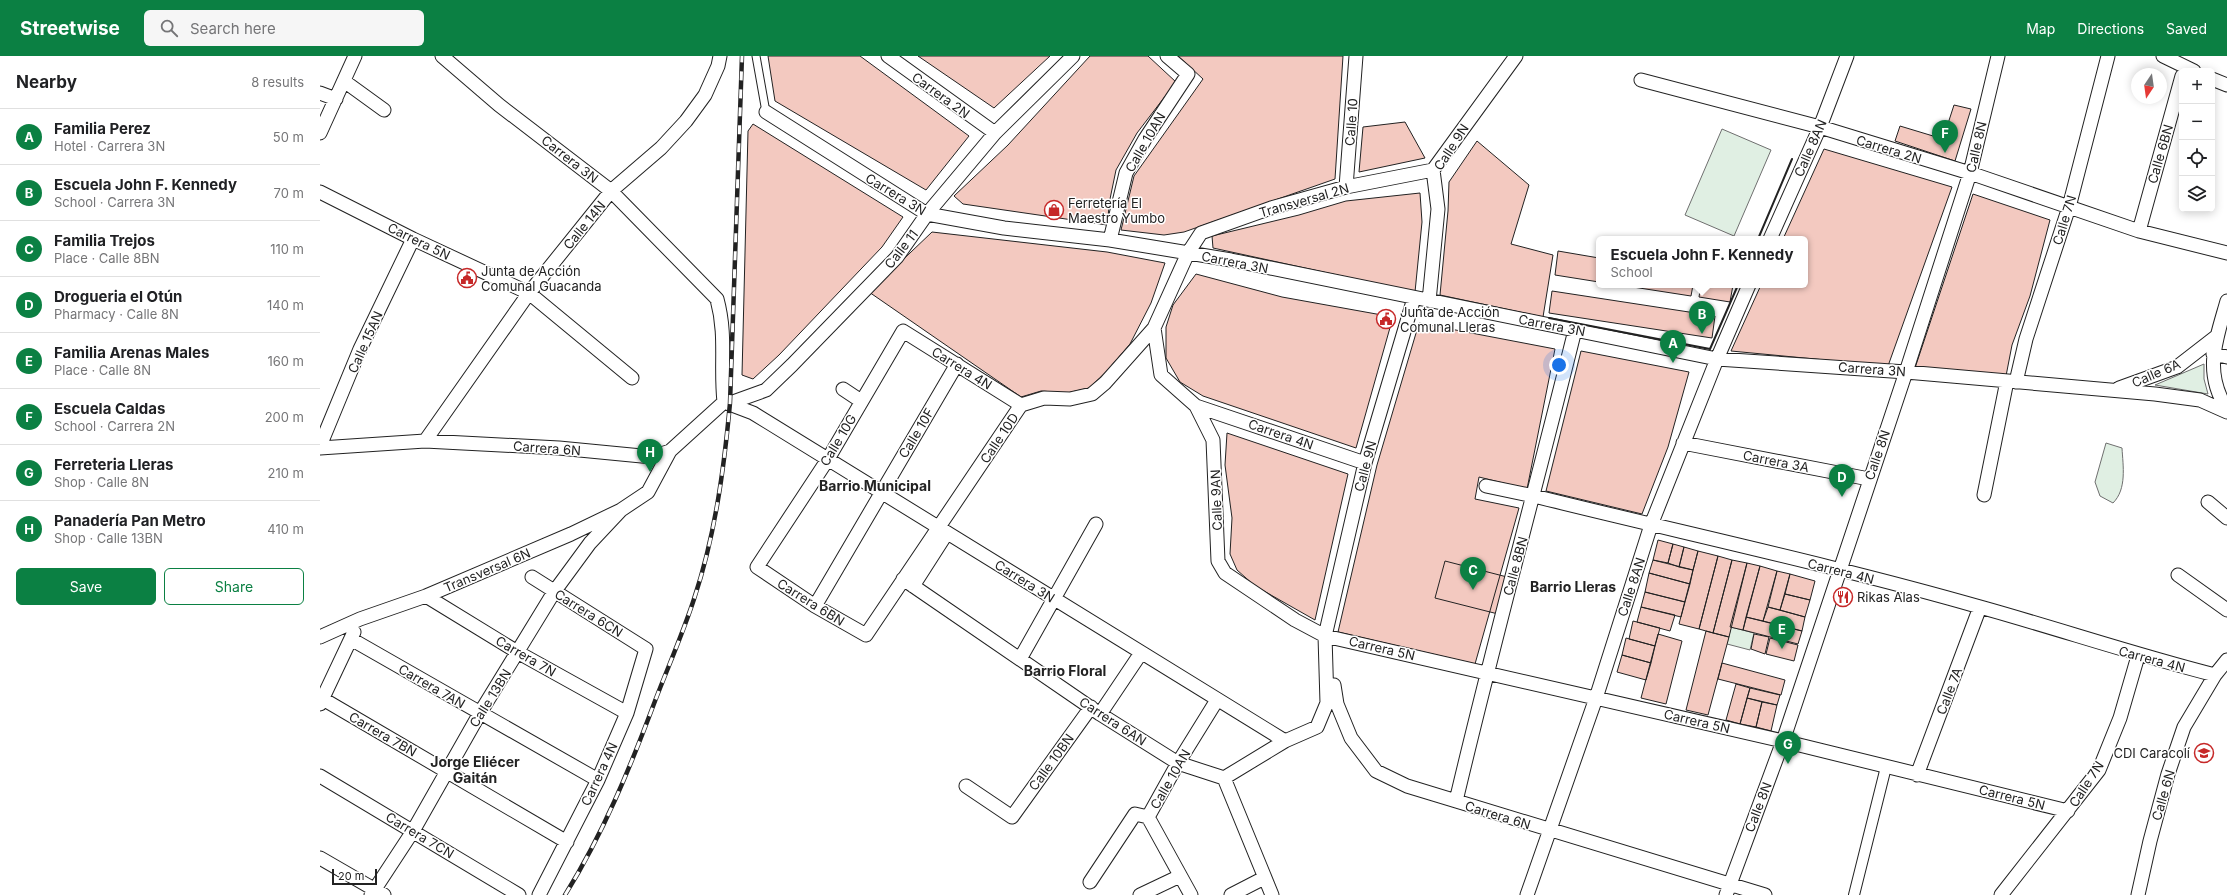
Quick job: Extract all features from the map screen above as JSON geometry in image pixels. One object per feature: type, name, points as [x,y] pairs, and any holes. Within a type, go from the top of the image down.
[{"type":"street","points":[[320,133],[356,56]]},
{"type":"street","name":"Carrera 3N","points":[[442,56],[500,105],[611,191],[717,299],[723,320],[724,348],[721,379],[727,403],[753,412],[1285,741]]},
{"type":"street","name":"Calle 14N","points":[[425,441],[529,294],[611,191],[661,148],[686,121],[704,95],[718,66],[720,56]]},
{"type":"street","name":"Carrera 2N","points":[[888,56],[995,133]]},
{"type":"street","name":"Calle 11","points":[[727,403],[766,390],[792,366],[897,257],[928,214],[995,133],[1073,56]]},
{"type":"street","name":"Calle 10AN","points":[[1110,240],[1126,173],[1145,139],[1188,74],[1167,56]]},
{"type":"street","name":"Calle 10","points":[[1346,188],[1356,56]]},
{"type":"street","name":"Calle 9N","points":[[1429,301],[1438,209],[1433,170],[1516,56]]},
{"type":"street","name":"Calle 8AN","points":[[1771,236],[1820,127],[1847,56]]},
{"type":"street","name":"Calle 8N","points":[[1728,889],[1783,741],[1869,479],[1906,372],[1970,173],[1998,56]]},
{"type":"street","name":"Calle 7N","points":[[1984,495],[2012,382],[2069,207],[2108,56]]},
{"type":"street","points":[[2163,56],[2181,68]]},
{"type":"street","points":[[2215,79],[2227,85]]},
{"type":"street","name":"Carrera 2N","points":[[1641,80],[1820,127],[1970,173],[2139,231],[2227,253]]},
{"type":"street","points":[[344,81],[384,110]]},
{"type":"street","points":[[320,93],[336,99]]},
{"type":"street","name":"Calle 6BN","points":[[2139,231],[2179,95]]},
{"type":"street","name":"Carrera 3N","points":[[766,112],[928,214],[1004,228],[1110,240],[1188,253],[1717,359],[1906,372],[2155,394],[2200,400],[2227,410]]},
{"type":"street","name":"Transversal 2N","points":[[1188,253],[1201,233],[1271,208],[1346,188],[1433,170]]},
{"type":"street","name":"Carrera 5N","points":[[320,192],[413,239],[529,294],[632,378]]},
{"type":"street","name":"Calle 15AN","points":[[320,447],[360,349],[413,239]]},
{"type":"street","name":"Calle 10D","points":[[866,635],[908,583],[1021,405],[1044,398],[1070,399],[1092,394],[1105,384],[1154,328],[1188,253]]},
{"type":"street","name":"Calle 8AN","points":[[1527,895],[1596,698],[1651,525],[1717,359],[1748,288]]},
{"type":"street","name":"Calle 9N","points":[[1325,636],[1365,463],[1414,298]]},
{"type":"street","points":[[2227,301],[2217,336],[2213,375],[2218,395],[2227,410]]},
{"type":"street","name":"Calle 9AN","points":[[1154,328],[1161,375],[1196,406],[1213,440],[1218,561],[1221,567],[1225,573],[1295,620],[1325,636]]},
{"type":"street","name":"Calle 8BN","points":[[1456,801],[1487,672],[1534,496],[1575,330]]},
{"type":"street","name":"Carrera 4N","points":[[903,331],[1021,405]]},
{"type":"street","name":"Calle 10G","points":[[757,567],[828,459],[903,331]]},
{"type":"street","name":"Calle 6A","points":[[2112,390],[2177,367],[2217,336]]},
{"type":"street","points":[[2214,354],[2227,358]]},
{"type":"street","name":"Calle 10F","points":[[815,606],[957,364]]},
{"type":"street","points":[[843,389],[861,401]]},
{"type":"street","name":"Carrera 6N","points":[[320,447],[425,441],[559,448],[652,457],[670,451],[727,403]]},
{"type":"street","name":"Carrera 4N","points":[[1196,406],[1365,463]]},
{"type":"street","name":"Carrera 3A","points":[[1683,443],[1869,479]]},
{"type":"street","name":"Transversal 6N","points":[[320,637],[360,619],[426,596],[571,534],[621,510],[648,492],[670,451]]},
{"type":"street","name":"Carrera 4N","points":[[1486,486],[1534,496],[1839,570],[1980,607],[2138,656],[2215,675]]},
{"type":"street","points":[[2208,502],[2227,518]]},
{"type":"street","name":"Calle 13BN","points":[[377,893],[480,713],[519,653],[554,592],[590,543],[621,510]]},
{"type":"street","points":[[1020,659],[1096,524]]},
{"type":"street","name":"Carrera 6BN","points":[[757,567],[815,606],[866,635]]},
{"type":"street","points":[[2178,575],[2227,610]]},
{"type":"street","name":"Carrera 6CN","points":[[532,577],[646,649]]},
{"type":"street","name":"Carrera 6AN","points":[[908,583],[1096,711],[1178,763],[1224,778]]},
{"type":"street","name":"Carrera 7N","points":[[426,596],[519,653],[627,713]]},
{"type":"street","name":"Calle 7A","points":[[1917,774],[1980,607]]},
{"type":"street","points":[[321,701],[360,619]]},
{"type":"street","points":[[1272,895],[1224,778],[1285,741],[1317,727],[1327,703],[1325,636]]},
{"type":"street","name":"Carrera 5N","points":[[1325,636],[1783,741],[2068,811]]},
{"type":"street","name":"Carrera 6N","points":[[1325,636],[1337,704],[1351,738],[1376,771],[1407,786],[1728,889],[1765,895]]},
{"type":"street","name":"Carrera 7AN","points":[[351,639],[598,780]]},
{"type":"street","name":"Carrera 4N","points":[[539,895],[598,780],[627,713],[646,649]]},
{"type":"street","name":"Calle 10BN","points":[[966,786],[1012,817],[1141,653]]},
{"type":"street","name":"Calle 7N","points":[[2001,895],[2099,770],[2120,718],[2138,656]]},
{"type":"street","name":"Calle 6N","points":[[2138,895],[2150,841],[2184,727],[2215,675],[2227,660]]},
{"type":"street","name":"Calle 10AN","points":[[1090,882],[1135,814],[1148,817],[1178,763],[1218,700]]},
{"type":"street","name":"Carrera 7BN","points":[[321,701],[567,842]]},
{"type":"street","points":[[1854,895],[1886,767]]},
{"type":"street","name":"Carrera 7CN","points":[[320,776],[520,895]]},
{"type":"street","points":[[1148,817],[1191,895]]},
{"type":"street","points":[[320,858],[377,893]]},
{"type":"street","points":[[1140,895],[1180,876]]},
{"type":"street","points":[[1230,895],[1264,878]]},
{"type":"lane","points":[[756,56],[766,112]]},
{"type":"green space","points":[[1722,129],[1771,150],[1734,236],[1685,215]]},
{"type":"green space","points":[[2204,364],[2204,379],[2208,394],[2155,385]]},
{"type":"green space","points":[[2106,443],[2122,448],[2122,484],[2113,503],[2100,496],[2095,482]]},
{"type":"green space","points":[[1731,627],[1754,633],[1750,650],[1727,644]]},
{"type":"building","points":[[768,56],[860,56],[969,136],[926,190],[775,101]]},
{"type":"building","points":[[918,56],[1050,56],[994,108]]},
{"type":"building","points":[[1090,56],[1148,56],[1176,82],[1137,133],[1116,170],[1110,199],[1107,225],[963,204],[954,196],[1008,145]]},
{"type":"building","points":[[1178,56],[1343,56],[1335,179],[1184,232],[1164,235],[1121,230],[1134,176],[1203,79]]},
{"type":"building","points":[[1954,105],[1971,109],[1955,161],[1895,141],[1900,126],[1943,139]]},
{"type":"building","points":[[1405,122],[1425,158],[1359,172],[1363,127]]},
{"type":"building","points":[[753,124],[903,217],[882,247],[779,355],[753,379],[742,375],[748,131]]},
{"type":"building","points":[[1477,141],[1529,185],[1511,244],[1553,255],[1543,317],[1440,295],[1448,211],[1449,182]]},
{"type":"building","points":[[1824,149],[1952,187],[1888,366],[1731,351],[1760,288],[1808,288],[1808,236],[1784,236]]},
{"type":"building","points":[[1420,193],[1422,222],[1415,292],[1213,248],[1212,236],[1299,215],[1346,201]]},
{"type":"building","points":[[1973,194],[2050,220],[2030,296],[2012,345],[2006,376],[1915,368]]},
{"type":"building","points":[[932,232],[1107,252],[1165,263],[1151,303],[1130,344],[1106,372],[1089,388],[1067,393],[1041,391],[1021,397],[869,292]]},
{"type":"building","points":[[1558,251],[1596,257],[1596,282],[1555,275]]},
{"type":"building","points":[[1196,274],[1282,297],[1393,317],[1356,448],[1203,396],[1180,382],[1166,358],[1166,327],[1173,305]]},
{"type":"building","points":[[1639,288],[1692,288],[1691,296]]},
{"type":"building","points":[[1700,288],[1732,288],[1730,302],[1699,297]]},
{"type":"building","points":[[1552,291],[1715,316],[1712,338],[1549,313]]},
{"type":"building","points":[[1419,323],[1555,349],[1527,489],[1479,477],[1475,499],[1519,508],[1475,664],[1338,632],[1377,465]]},
{"type":"building","points":[[1581,351],[1689,372],[1668,447],[1642,514],[1546,491]]},
{"type":"building","points":[[1227,433],[1348,474],[1315,620],[1255,586],[1237,570],[1230,554],[1232,518],[1225,465]]},
{"type":"building","points":[[1658,540],[1673,544],[1668,563],[1653,560]]},
{"type":"building","points":[[1673,544],[1684,547],[1679,567],[1668,563]]},
{"type":"building","points":[[1684,547],[1698,551],[1693,570],[1679,567]]},
{"type":"building","points":[[1698,551],[1718,556],[1699,629],[1679,624]]},
{"type":"building","points":[[1718,556],[1732,560],[1713,633],[1699,629]]},
{"type":"building","points":[[1653,560],[1693,570],[1690,584],[1649,573]]},
{"type":"building","points":[[1732,560],[1747,563],[1729,637],[1713,633]]},
{"type":"building","points":[[1445,561],[1511,578],[1502,615],[1435,598]]},
{"type":"building","points":[[1747,563],[1760,566],[1743,630],[1730,627]]},
{"type":"building","points":[[1760,566],[1777,571],[1763,621],[1746,617]]},
{"type":"building","points":[[1777,571],[1790,574],[1780,610],[1768,607]]},
{"type":"building","points":[[1649,573],[1690,584],[1685,602],[1645,592]]},
{"type":"building","points":[[1790,574],[1815,581],[1810,600],[1785,594]]},
{"type":"building","points":[[1645,592],[1685,602],[1681,617],[1641,607]]},
{"type":"building","points":[[1785,594],[1810,600],[1805,617],[1780,610]]},
{"type":"building","points":[[1641,607],[1675,615],[1670,631],[1637,622]]},
{"type":"building","points":[[1768,607],[1805,617],[1802,631],[1763,621]]},
{"type":"building","points":[[1746,617],[1802,631],[1798,644],[1743,630]]},
{"type":"building","points":[[1633,621],[1660,628],[1655,646],[1629,639]]},
{"type":"building","points":[[1706,631],[1729,637],[1708,715],[1686,710]]},
{"type":"building","points":[[1658,634],[1682,641],[1666,704],[1641,698]]},
{"type":"building","points":[[1754,634],[1769,637],[1765,654],[1751,649]]},
{"type":"building","points":[[1626,638],[1655,646],[1651,663],[1622,655]]},
{"type":"building","points":[[1770,638],[1798,645],[1794,661],[1766,654]]},
{"type":"building","points":[[1622,655],[1651,663],[1646,680],[1617,672]]},
{"type":"building","points":[[1722,663],[1785,680],[1781,695],[1718,679]]},
{"type":"building","points":[[1736,684],[1750,688],[1740,724],[1726,720]]},
{"type":"building","points":[[1750,688],[1780,695],[1777,705],[1747,698]]},
{"type":"building","points":[[1747,698],[1762,702],[1756,727],[1740,724]]},
{"type":"building","points":[[1762,702],[1777,705],[1771,731],[1756,727]]},
{"type":"railway","points":[[565,895],[604,824],[636,751],[690,612],[708,551],[722,477],[730,403],[742,56]]},
{"type":"wall","points":[[1759,236],[1792,159]]},
{"type":"wall","points":[[1549,318],[1710,349],[1737,288]]},
{"type":"place","name":"Escuela Caldas","points":[[1945,153]]},
{"type":"place","name":"Ferretería El Maestro Yumbo","points":[[1054,210]]},
{"type":"place","name":"Junta de Acción Comunal Guacanda","points":[[467,278]]},
{"type":"place","name":"Junta de Acción Comunal Lleras","points":[[1386,319]]},
{"type":"place","name":"Escuela John F. Kennedy","points":[[1702,334]]},
{"type":"place","name":"Familia Perez","points":[[1673,363]]},
{"type":"place","name":"Panadería Pan Metro","points":[[650,472]]},
{"type":"place","name":"Drogueria el Otún","points":[[1842,497]]},
{"type":"place","name":"Familia Trejos","points":[[1473,590]]},
{"type":"place","name":"Rikas Alas","points":[[1843,597]]},
{"type":"place","name":"Familia Arenas Males","points":[[1782,649]]},
{"type":"place","name":"CDI Caracolí","points":[[2204,753]]},
{"type":"place","name":"Ferreteria Lleras","points":[[1788,764]]},
{"type":"district","name":"Barrio Municipal","points":[[875,486]]},
{"type":"district","name":"Barrio Lleras","points":[[1573,587]]},
{"type":"district","name":"Barrio Floral","points":[[1065,671]]},
{"type":"district","name":"Jorge Eliécer Gaitán","points":[[475,770]]}]
